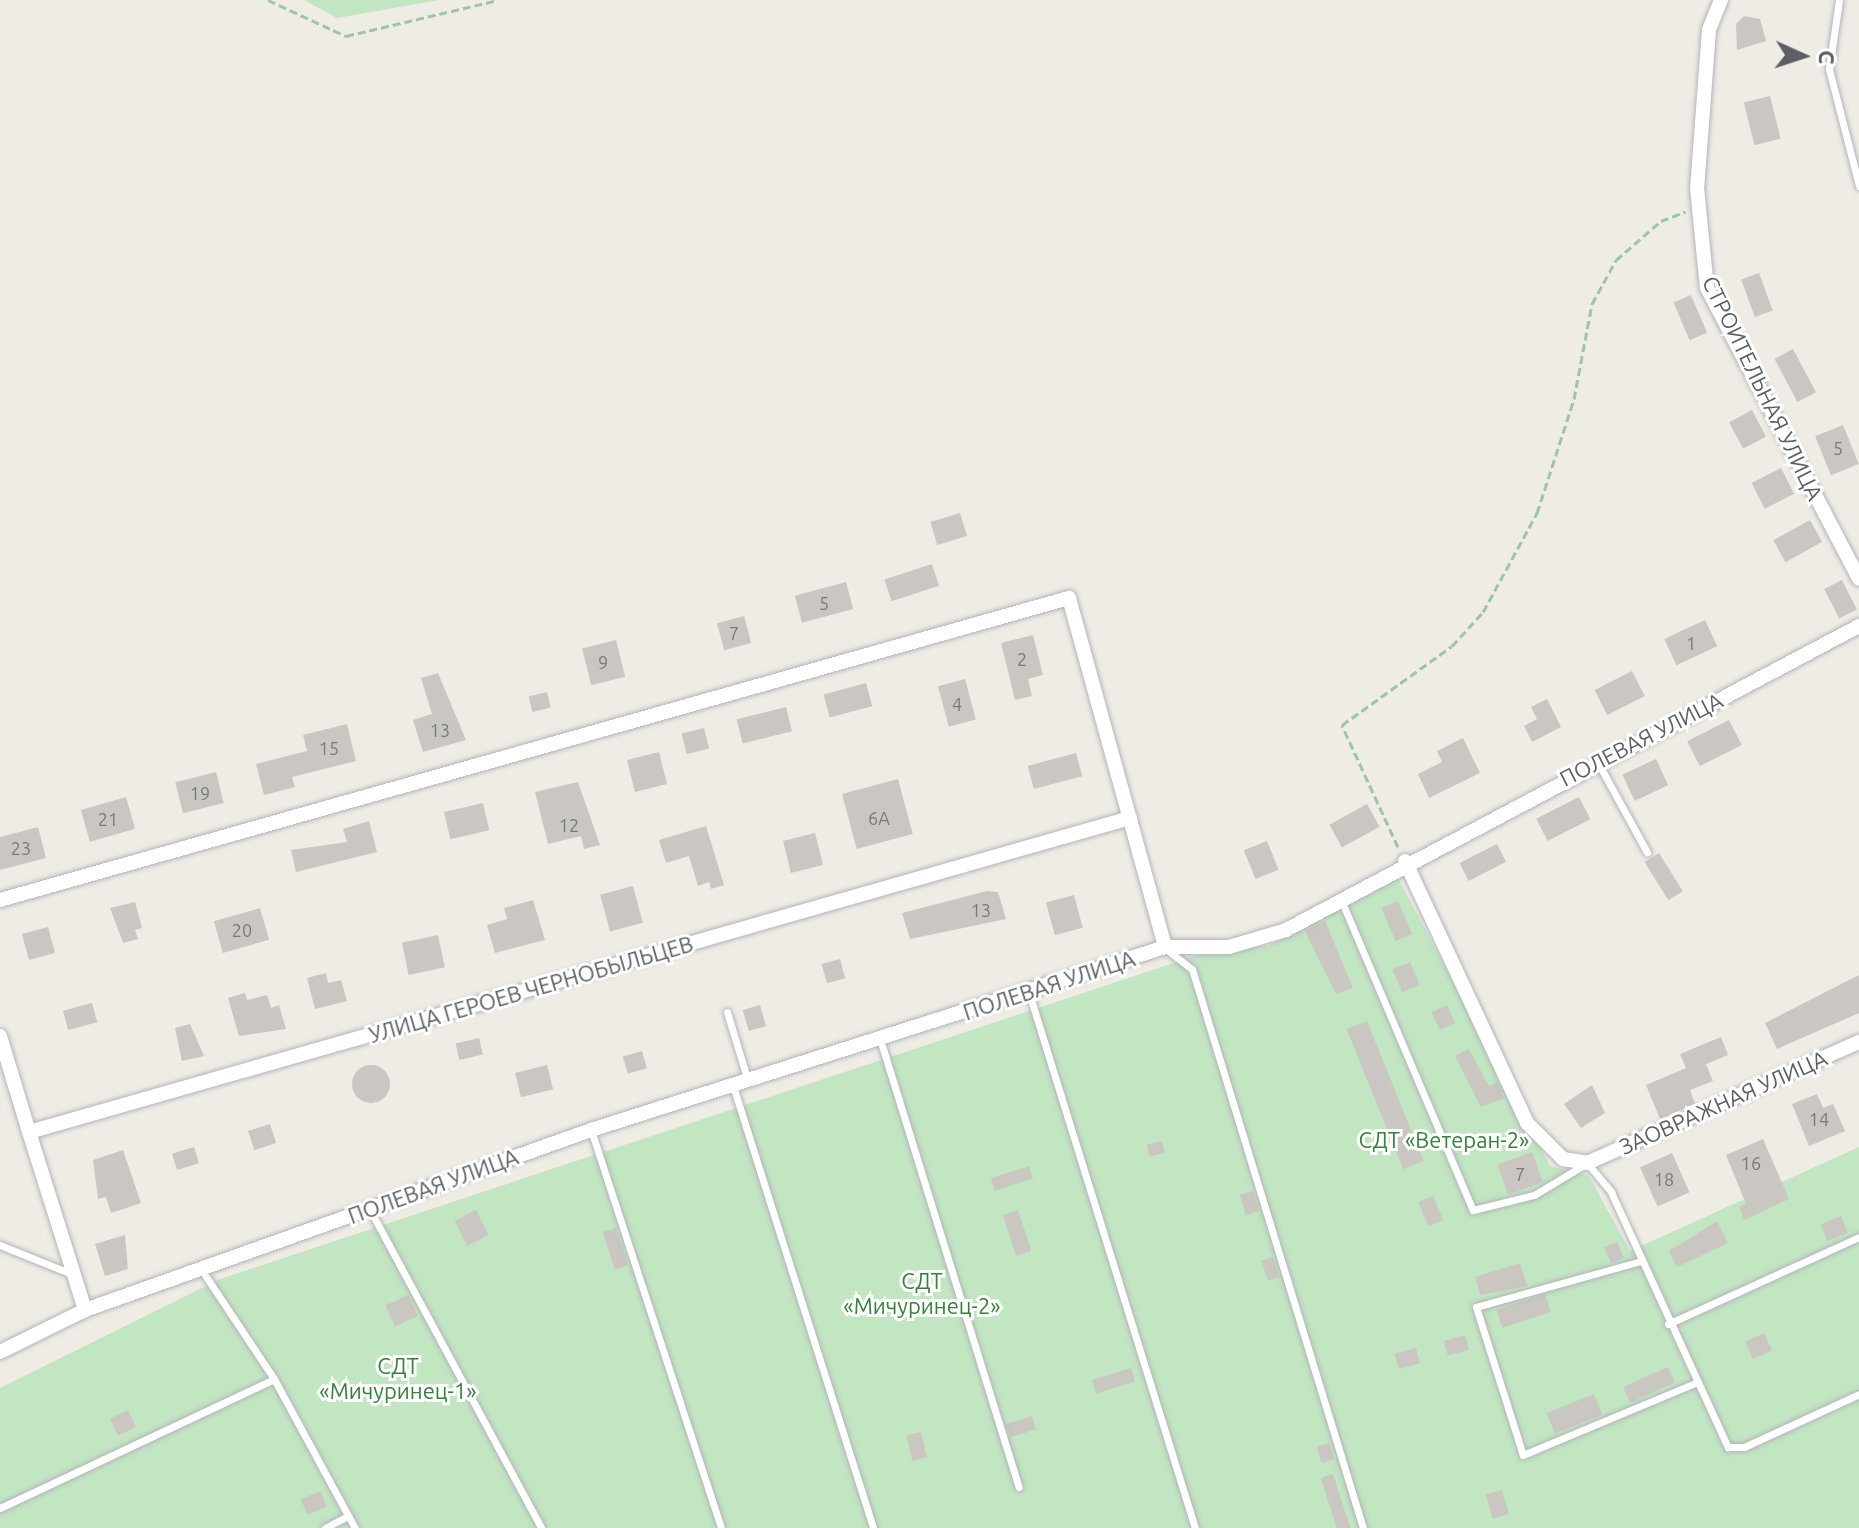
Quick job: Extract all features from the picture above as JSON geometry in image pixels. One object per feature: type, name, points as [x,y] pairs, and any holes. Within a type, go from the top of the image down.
[{"type":"street","name":"СТРОИТЕЛЬНАЯ УЛИЦА","points":[[1721,0],[1709,30],[1697,207],[1707,288],[1859,579]]},
{"type":"street","points":[[0,900],[1069,598],[1165,947]]},
{"type":"street","name":"ПОЛЕВАЯ УЛИЦА","points":[[0,1352],[85,1310],[203,1272],[369,1208],[591,1130],[1029,993],[1165,947],[1229,947],[1286,930],[1405,861],[1859,626]]},
{"type":"street","name":"УЛИЦА ГЕРОЕВ ЧЕРНОБЫЛЬЦЕВ","points":[[29,1132],[1130,818]]},
{"type":"street","points":[[1405,861],[1527,1123],[1563,1159],[1587,1163]]},
{"type":"street","points":[[0,1036],[85,1310]]},
{"type":"street","name":"ЗАОВРАЖНАЯ УЛИЦА","points":[[1587,1163],[1859,1042]]},
{"type":"lane","points":[[1839,0],[1829,69],[1859,186]]},
{"type":"lane","points":[[1597,762],[1647,852]]},
{"type":"lane","points":[[1341,900],[1473,1210],[1534,1195],[1587,1163],[1611,1192],[1695,1383],[1728,1447],[1744,1447],[1859,1394]]},
{"type":"lane","points":[[1165,947],[1192,969],[1363,1528]]},
{"type":"lane","points":[[1029,993],[1195,1528]]},
{"type":"lane","points":[[727,1012],[740,1084],[873,1528]]},
{"type":"lane","points":[[880,1039],[1019,1487]]},
{"type":"lane","points":[[591,1130],[721,1528]]},
{"type":"lane","points":[[369,1208],[541,1528]]},
{"type":"lane","points":[[1668,1324],[1859,1237]]},
{"type":"lane","points":[[0,1245],[72,1274]]},
{"type":"lane","points":[[1641,1261],[1476,1307],[1523,1455],[1695,1383]]},
{"type":"lane","points":[[203,1272],[274,1379],[355,1528]]},
{"type":"lane","points":[[0,1508],[274,1379]]},
{"type":"lane","points":[[325,1528],[348,1516]]},
{"type":"path","points":[[268,0],[346,36],[498,0]]},
{"type":"path","points":[[1405,861],[1342,725],[1452,646],[1483,612],[1537,513],[1598,293],[1616,260],[1661,221],[1697,207]]},
{"type":"green space","points":[[304,0],[439,0],[337,18]]},
{"type":"green space","name":"СДТ «Мичуринец-2»","points":[[1398,878],[1550,1166],[1589,1176],[1630,1251],[1859,1147],[1859,1528],[0,1528],[0,1388],[220,1279],[1204,953],[1268,946]]},
{"type":"building","points":[[1744,16],[1760,19],[1766,41],[1737,50],[1736,24]]},
{"type":"building","points":[[1770,96],[1781,139],[1754,145],[1744,103]]},
{"type":"building","points":[[1759,273],[1773,311],[1755,317],[1741,279]]},
{"type":"building","points":[[1691,295],[1707,333],[1690,340],[1674,302]]},
{"type":"building","points":[[1793,349],[1816,392],[1797,402],[1774,359]]},
{"type":"building","points":[[1752,410],[1766,436],[1743,449],[1729,422]]},
{"type":"building","points":[[1843,425],[1859,464],[1831,475],[1815,436]]},
{"type":"building","points":[[1781,468],[1794,494],[1765,509],[1752,483]]},
{"type":"building","points":[[960,513],[967,536],[937,545],[930,522]]},
{"type":"building","points":[[1810,520],[1822,542],[1785,562],[1773,540]]},
{"type":"building","points":[[932,564],[939,586],[892,601],[884,579]]},
{"type":"building","points":[[1842,580],[1857,609],[1839,618],[1824,589]]},
{"type":"building","points":[[846,582],[853,609],[802,623],[795,596]]},
{"type":"building","points":[[744,616],[751,643],[724,650],[717,623]]},
{"type":"building","points":[[1705,620],[1717,646],[1676,665],[1664,639]]},
{"type":"building","points":[[1033,635],[1043,675],[1028,679],[1032,696],[1015,700],[1001,643]]},
{"type":"building","points":[[616,640],[625,677],[591,685],[582,648]]},
{"type":"building","points":[[1632,671],[1645,696],[1607,715],[1595,690]]},
{"type":"building","points":[[438,673],[466,740],[423,752],[413,720],[432,714],[421,678]]},
{"type":"building","points":[[965,679],[976,720],[949,727],[938,686]]},
{"type":"building","points":[[866,683],[872,706],[830,718],[823,694]]},
{"type":"building","points":[[547,692],[551,708],[532,712],[529,697]]},
{"type":"building","points":[[1547,699],[1561,727],[1532,742],[1524,726],[1537,719],[1531,707]]},
{"type":"building","points":[[786,707],[792,731],[743,744],[737,719]]},
{"type":"building","points":[[1729,720],[1742,745],[1700,766],[1687,741]]},
{"type":"building","points":[[347,724],[356,761],[292,777],[295,787],[264,795],[256,764],[307,751],[303,735]]},
{"type":"building","points":[[704,728],[709,748],[687,754],[682,734]]},
{"type":"building","points":[[1463,738],[1480,773],[1429,798],[1418,774],[1442,762],[1437,751]]},
{"type":"building","points":[[659,752],[667,784],[635,792],[627,760]]},
{"type":"building","points":[[1076,753],[1082,776],[1034,789],[1028,766]]},
{"type":"building","points":[[1656,759],[1668,785],[1635,801],[1622,775]]},
{"type":"building","points":[[216,772],[224,803],[183,813],[175,782]]},
{"type":"building","points":[[898,779],[913,834],[857,849],[842,794]]},
{"type":"building","points":[[578,782],[600,845],[584,849],[581,836],[548,844],[535,792]]},
{"type":"building","points":[[126,797],[135,829],[90,842],[81,810]]},
{"type":"building","points":[[1579,797],[1590,819],[1548,841],[1536,819]]},
{"type":"building","points":[[483,803],[489,830],[450,839],[444,812]]},
{"type":"building","points":[[1367,804],[1380,827],[1342,848],[1329,825]]},
{"type":"building","points":[[369,821],[377,852],[296,872],[291,850],[347,842],[343,829]]},
{"type":"building","points":[[706,826],[724,885],[711,889],[709,882],[698,886],[689,856],[666,863],[659,840]]},
{"type":"building","points":[[38,827],[46,858],[0,870],[0,837]]},
{"type":"building","points":[[815,833],[823,865],[791,873],[783,841]]},
{"type":"building","points":[[1267,841],[1279,870],[1255,879],[1244,850]]},
{"type":"building","points":[[1497,844],[1506,862],[1469,881],[1460,863]]},
{"type":"building","points":[[1659,853],[1683,891],[1668,900],[1645,862]]},
{"type":"building","points":[[633,886],[643,923],[610,932],[600,895]]},
{"type":"building","points":[[987,891],[998,892],[1006,919],[910,939],[902,913]]},
{"type":"building","points":[[1074,895],[1083,928],[1055,935],[1046,903]]},
{"type":"building","points":[[533,900],[545,940],[495,953],[487,925],[507,919],[504,908]]},
{"type":"building","points":[[1398,901],[1412,934],[1395,941],[1381,908]]},
{"type":"building","points":[[135,902],[142,928],[135,930],[138,939],[123,943],[110,908]]},
{"type":"building","points":[[260,908],[269,940],[223,953],[214,921]]},
{"type":"building","points":[[1325,921],[1353,988],[1336,994],[1305,931]]},
{"type":"building","points":[[48,927],[55,953],[29,960],[22,934]]},
{"type":"building","points":[[438,935],[445,967],[409,975],[402,943]]},
{"type":"building","points":[[840,959],[845,978],[827,983],[822,964]]},
{"type":"building","points":[[1410,962],[1420,985],[1402,992],[1393,969]]},
{"type":"building","points":[[326,973],[328,983],[341,980],[347,1001],[315,1009],[307,978]]},
{"type":"building","points":[[1859,975],[1859,1013],[1777,1049],[1765,1023]]},
{"type":"building","points":[[245,993],[247,1000],[267,995],[271,1008],[279,1005],[286,1029],[239,1036],[228,998]]},
{"type":"building","points":[[92,1003],[97,1022],[68,1030],[63,1011]]},
{"type":"building","points":[[760,1005],[766,1026],[749,1031],[743,1010]]},
{"type":"building","points":[[1447,1005],[1455,1023],[1440,1030],[1431,1012]]},
{"type":"building","points":[[1367,1021],[1424,1161],[1403,1169],[1347,1029]]},
{"type":"building","points":[[190,1024],[204,1056],[182,1061],[175,1028]]},
{"type":"building","points":[[1721,1037],[1728,1055],[1706,1064],[1713,1081],[1690,1090],[1695,1104],[1660,1119],[1646,1085],[1686,1068],[1680,1054]]},
{"type":"building","points":[[479,1038],[483,1055],[459,1060],[456,1043]]},
{"type":"building","points":[[1469,1049],[1489,1086],[1497,1082],[1504,1098],[1481,1107],[1455,1056]]},
{"type":"building","points":[[642,1051],[647,1068],[628,1074],[623,1057]]},
{"type":"building","points":[[371,1065],[384,1071],[390,1084],[384,1097],[371,1103],[358,1097],[352,1084],[358,1071]]},
{"type":"building","points":[[547,1065],[553,1089],[521,1097],[515,1073]]},
{"type":"building","points":[[1592,1085],[1605,1113],[1581,1128],[1564,1104]]},
{"type":"building","points":[[1817,1094],[1823,1108],[1833,1104],[1845,1131],[1809,1146],[1792,1104]]},
{"type":"building","points":[[270,1124],[276,1143],[254,1150],[248,1131]]},
{"type":"building","points":[[1763,1139],[1789,1199],[1744,1220],[1739,1206],[1746,1204],[1726,1155]]},
{"type":"building","points":[[1162,1141],[1165,1153],[1149,1157],[1146,1145]]},
{"type":"building","points":[[194,1147],[199,1163],[177,1170],[172,1154]]},
{"type":"building","points":[[123,1150],[141,1203],[111,1213],[106,1197],[98,1199],[93,1160]]},
{"type":"building","points":[[1532,1152],[1543,1182],[1508,1195],[1497,1165]]},
{"type":"building","points":[[1672,1153],[1689,1192],[1658,1207],[1640,1167]]},
{"type":"building","points":[[1029,1166],[1033,1178],[995,1191],[991,1178]]},
{"type":"building","points":[[1253,1191],[1259,1211],[1246,1215],[1240,1195]]},
{"type":"building","points":[[1433,1196],[1443,1220],[1428,1226],[1418,1202]]},
{"type":"building","points":[[476,1210],[489,1235],[467,1246],[455,1221]]},
{"type":"building","points":[[1018,1210],[1031,1251],[1016,1256],[1003,1215]]},
{"type":"building","points":[[1841,1216],[1848,1233],[1827,1241],[1821,1224]]},
{"type":"building","points":[[1717,1221],[1728,1243],[1677,1267],[1669,1251]]},
{"type":"building","points":[[616,1228],[628,1265],[615,1269],[603,1232]]},
{"type":"building","points":[[125,1235],[128,1269],[105,1276],[95,1244]]},
{"type":"building","points":[[1617,1242],[1624,1258],[1611,1263],[1604,1248]]},
{"type":"building","points":[[1273,1257],[1279,1277],[1268,1281],[1262,1261]]},
{"type":"building","points":[[1520,1263],[1527,1286],[1480,1295],[1475,1277]]},
{"type":"building","points":[[1545,1294],[1551,1312],[1502,1328],[1496,1310]]},
{"type":"building","points":[[408,1295],[418,1316],[395,1326],[385,1306]]},
{"type":"building","points":[[1764,1333],[1772,1350],[1753,1359],[1745,1342]]},
{"type":"building","points":[[1465,1335],[1469,1349],[1448,1355],[1444,1341]]},
{"type":"building","points":[[1416,1348],[1420,1363],[1399,1369],[1395,1354]]},
{"type":"building","points":[[1668,1367],[1675,1383],[1630,1402],[1623,1387]]},
{"type":"building","points":[[1131,1368],[1135,1381],[1096,1393],[1092,1380]]},
{"type":"building","points":[[1594,1394],[1602,1414],[1555,1434],[1547,1413]]},
{"type":"building","points":[[128,1410],[136,1427],[118,1436],[110,1418]]},
{"type":"building","points":[[1032,1416],[1036,1429],[1010,1437],[1006,1424]]},
{"type":"building","points":[[921,1432],[927,1457],[912,1461],[906,1435]]},
{"type":"building","points":[[1329,1443],[1334,1459],[1322,1463],[1317,1447]]},
{"type":"building","points":[[1333,1474],[1351,1528],[1337,1528],[1321,1478]]},
{"type":"building","points":[[1502,1490],[1509,1514],[1493,1519],[1486,1495]]},
{"type":"building","points":[[320,1491],[327,1507],[308,1515],[301,1500]]},
{"type":"park label","name":"СДТ «Ветеран-2»","points":[[1444,1140]]},
{"type":"park label","name":"СДТ «Мичуринец-1»","points":[[398,1378]]}]
